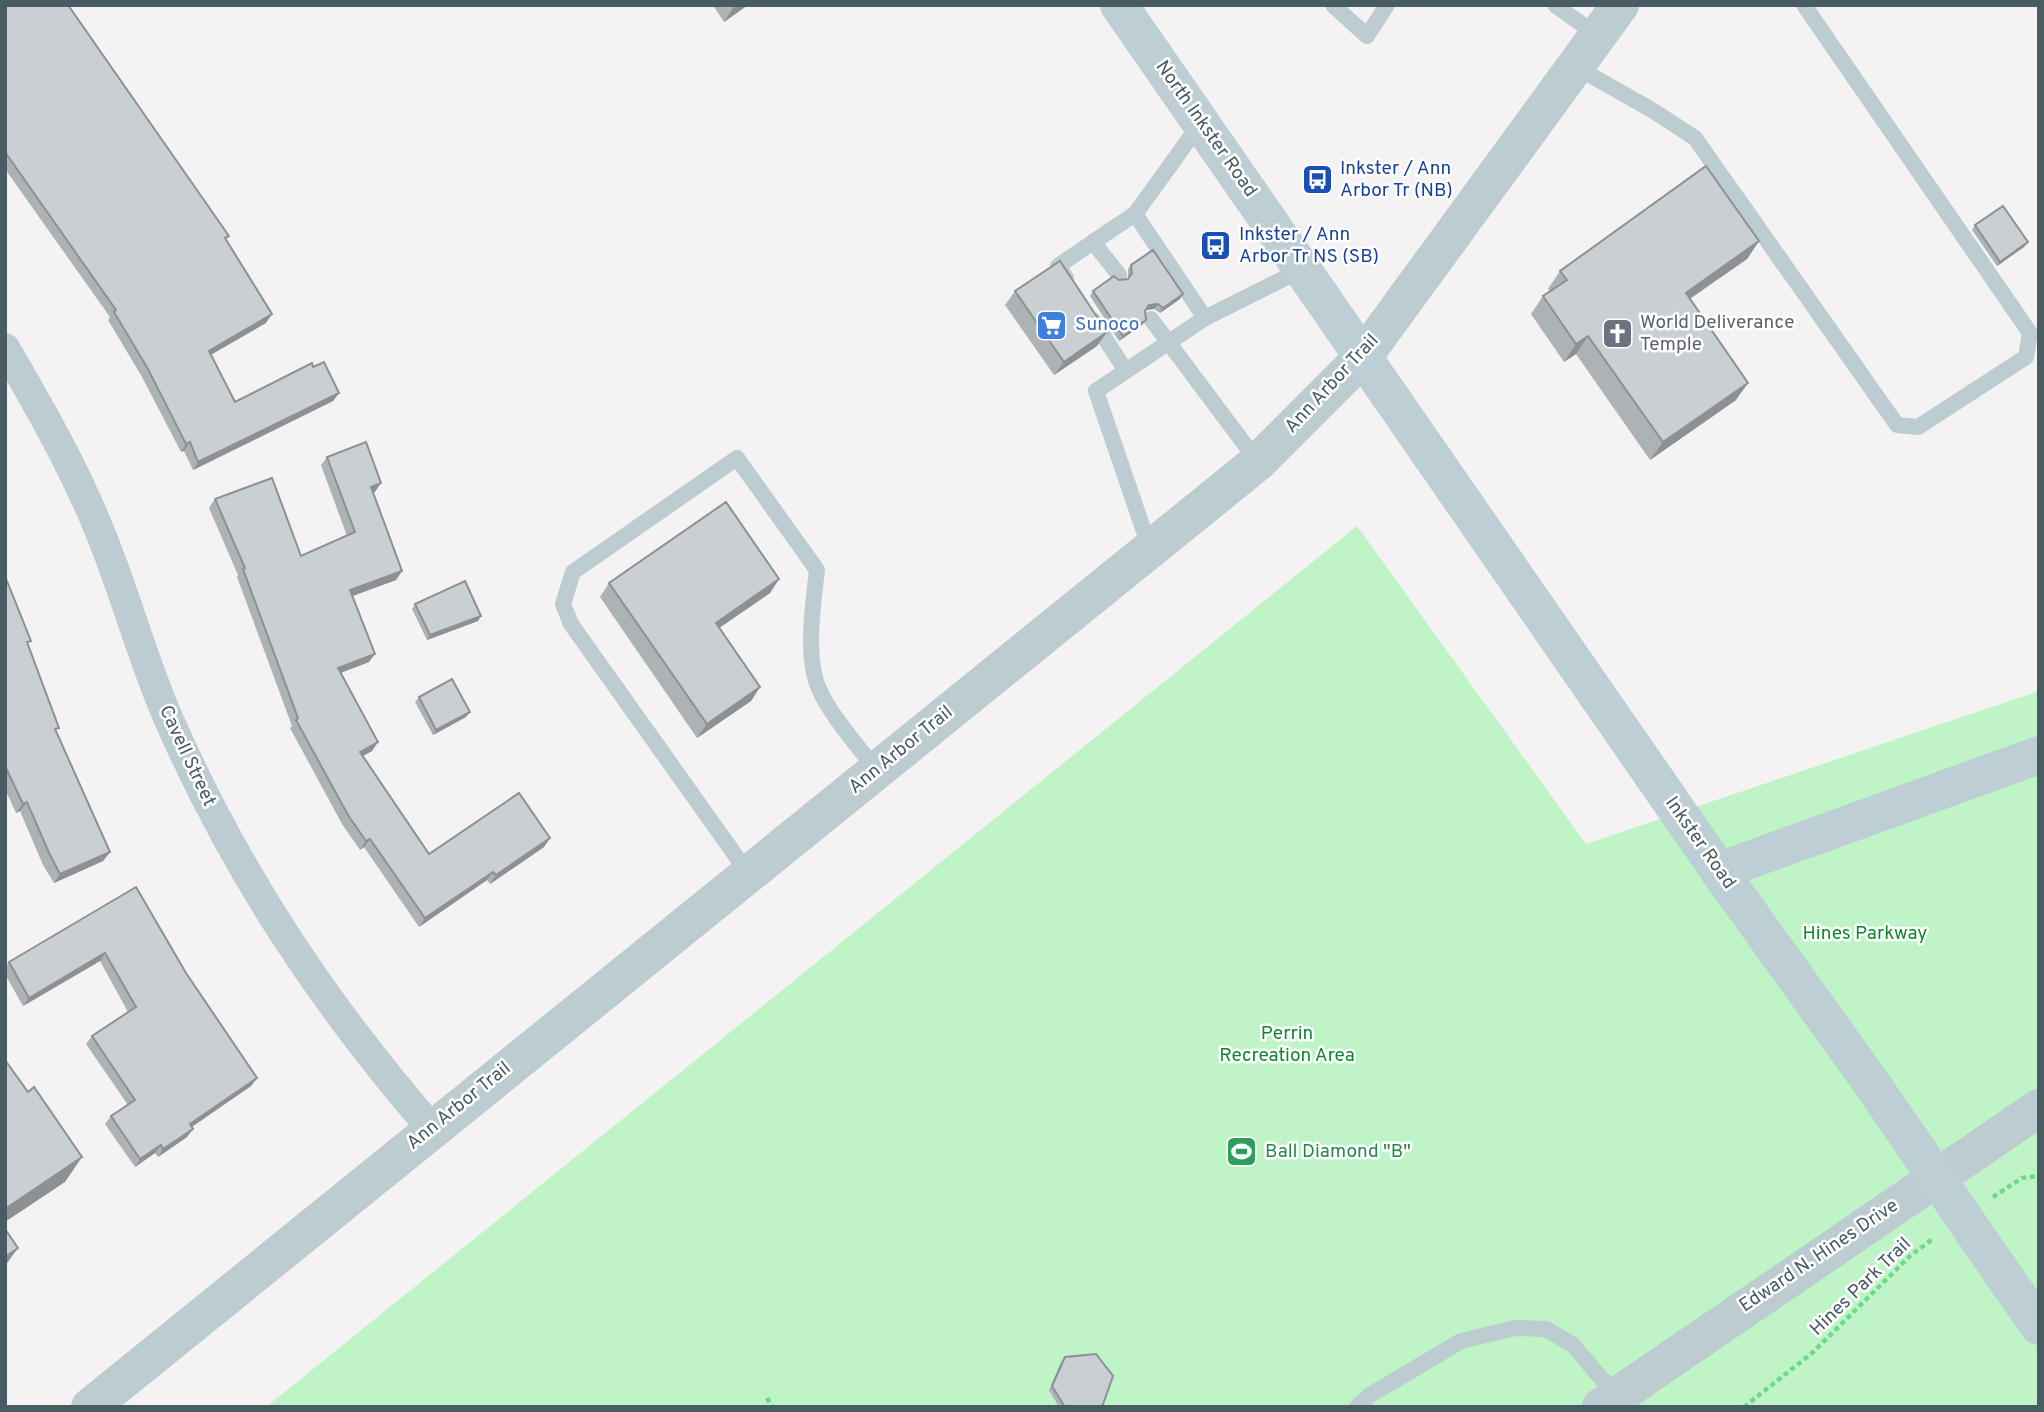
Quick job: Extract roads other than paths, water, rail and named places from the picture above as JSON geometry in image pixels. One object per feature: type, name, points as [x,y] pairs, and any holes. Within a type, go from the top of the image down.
[{"type":"main road","name":"North Inkster Road","points":[[1119,5],[1363,358]]},
{"type":"main road","name":"Inkster Road","points":[[1363,358],[2039,1326]]},
{"type":"main road","points":[[1719,871],[2039,755]]},
{"type":"street","name":"Ann Arbor Trail","points":[[90,1407],[1258,462],[1363,358],[1620,5]]},
{"type":"street","name":"Cavell Street","points":[[5,348],[81,486],[113,565],[139,646],[168,718],[236,857],[276,923],[334,1009],[381,1070],[432,1129]]},
{"type":"street","name":"Edward N. Hines Drive","points":[[1608,1401],[2039,1108]]},
{"type":"lane","points":[[1333,5],[1367,36],[1387,5]]},
{"type":"lane","points":[[1555,5],[1597,35]]},
{"type":"lane","points":[[1576,67],[1653,110],[1695,138],[1897,425],[1918,427],[2026,357],[2030,334],[1804,5]]},
{"type":"lane","points":[[1126,371],[1058,267],[1135,214],[1201,122]]},
{"type":"lane","points":[[1135,214],[1205,318]]},
{"type":"lane","points":[[1093,242],[1119,275]]},
{"type":"lane","points":[[1150,549],[1096,391],[1205,318],[1303,269]]},
{"type":"lane","points":[[1151,319],[1258,462]]},
{"type":"lane","points":[[748,873],[571,624],[563,604],[573,572],[737,458],[817,570],[813,599],[812,669],[826,702],[876,769]]},
{"type":"lane","points":[[1357,1407],[1370,1395],[1461,1341],[1515,1328],[1546,1329],[1573,1345],[1608,1401]]},
{"type":"place","name":"Inkster / Ann Arbor Tr (NB)","points":[[1317,180]]},
{"type":"place","name":"Inkster / Ann Arbor Tr NS (SB)","points":[[1216,246]]},
{"type":"place","name":"Sunoco","points":[[1052,325]]},
{"type":"place","name":"World Deliverance Temple","points":[[1617,334]]},
{"type":"place","name":"Ball Diamond \"B\"","points":[[1242,1152]]},
{"type":"park label","name":"Hines Parkway","points":[[1865,934]]},
{"type":"park label","name":"Perrin Recreation Area","points":[[1287,1045]]}]
